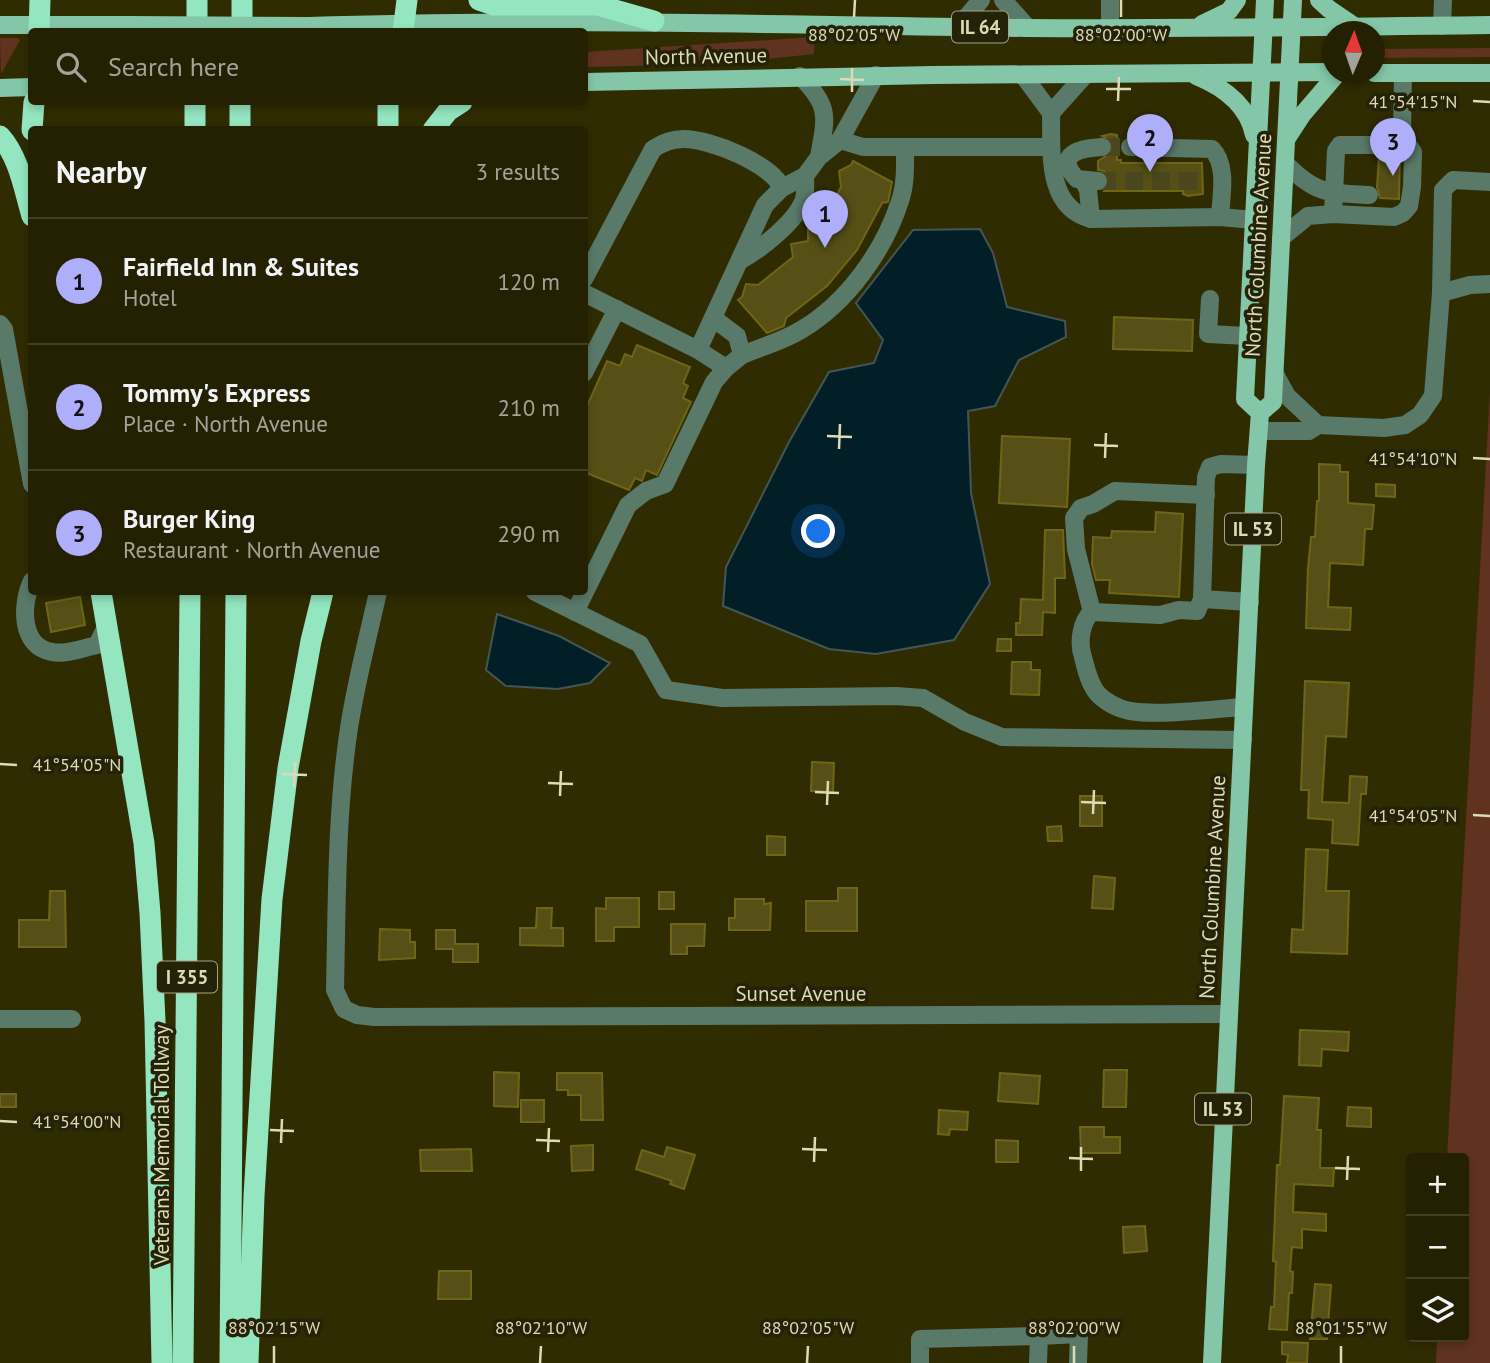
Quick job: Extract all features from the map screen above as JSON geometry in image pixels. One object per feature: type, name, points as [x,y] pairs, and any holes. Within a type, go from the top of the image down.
[{"type":"highway","points":[[40,0],[40,28]]},
{"type":"highway","points":[[197,0],[197,28]]},
{"type":"highway","points":[[242,0],[242,28]]},
{"type":"highway","points":[[404,27],[407,0]]},
{"type":"highway","points":[[479,0],[494,5],[597,5],[654,21]]},
{"type":"highway","points":[[32,126],[34,105]]},
{"type":"highway","points":[[195,105],[195,126]]},
{"type":"highway","points":[[240,105],[240,126]]},
{"type":"highway","points":[[388,105],[388,126]]},
{"type":"highway","points":[[436,126],[448,111],[457,105]]},
{"type":"highway","points":[[0,136],[15,160],[28,203]]},
{"type":"highway","points":[[102,595],[144,842],[149,901],[155,1021],[162,1363]]},
{"type":"highway","name":"Veterans Memorial Tollway","points":[[183,1363],[190,595]]},
{"type":"highway","name":"I 355","points":[[230,1363],[236,595]]},
{"type":"highway","points":[[248,1363],[254,1196],[272,899],[288,768],[311,641],[322,595]]},
{"type":"main road","points":[[1192,27],[1211,21],[1228,11],[1237,0]]},
{"type":"main road","name":"North Columbine Avenue","points":[[1259,422],[1245,399],[1265,0]]},
{"type":"main road","name":"IL 53","points":[[1289,72],[1293,0]]},
{"type":"main road","points":[[1319,0],[1347,21]]},
{"type":"main road","name":"North Avenue","points":[[0,25],[40,28],[126,25],[404,27],[654,21],[1028,28],[1322,26]]},
{"type":"main road","name":"North Avenue","points":[[1385,26],[1490,25]]},
{"type":"main road","name":"North Columbine Avenue","points":[[1212,1363],[1256,465],[1259,422],[1273,402],[1289,72]]},
{"type":"main road","points":[[1190,73],[1220,86],[1235,100],[1251,122],[1257,155]]},
{"type":"main road","name":"North Avenue","points":[[588,82],[876,75],[1322,73]]},
{"type":"main road","points":[[1385,73],[1490,73]]},
{"type":"main road","points":[[1287,138],[1326,84]]},
{"type":"main road","points":[[0,88],[28,87]]},
{"type":"street","points":[[958,27],[981,0]]},
{"type":"street","points":[[1003,0],[1028,28]]},
{"type":"street","points":[[1110,0],[1110,28]]},
{"type":"street","points":[[1442,26],[1443,0]]},
{"type":"street","points":[[1281,238],[1308,216],[1333,214],[1394,217],[1404,213],[1409,206],[1413,152],[1402,136],[1403,73]]},
{"type":"street","points":[[1051,113],[1086,74]]},
{"type":"street","points":[[698,350],[765,205],[782,188],[805,176],[819,158],[840,140],[876,75]]},
{"type":"street","points":[[1023,75],[1051,113],[1052,171],[1064,200],[1077,215],[1091,219],[1254,220]]},
{"type":"street","points":[[800,76],[817,93],[826,116],[819,158]]},
{"type":"street","points":[[1333,214],[1336,150],[1340,145],[1392,145],[1402,136]]},
{"type":"street","points":[[588,271],[653,149],[663,142],[685,139],[717,146],[766,170],[778,180],[782,188]]},
{"type":"street","points":[[840,140],[863,147],[1051,147]]},
{"type":"street","points":[[588,586],[628,505],[646,491],[666,484],[714,382],[726,368],[742,355],[801,330],[839,301],[858,281],[881,242],[900,200],[905,179],[905,147]]},
{"type":"street","points":[[1091,219],[1088,190],[1091,181],[1077,179],[1069,169],[1070,157],[1074,151],[1102,147]]},
{"type":"street","points":[[1130,148],[1212,149],[1219,156],[1222,165],[1220,218]]},
{"type":"street","points":[[1285,163],[1310,185],[1334,193],[1369,195]]},
{"type":"street","points":[[741,260],[763,248],[788,222],[804,199],[805,176]]},
{"type":"street","points":[[1259,422],[1309,431],[1318,425],[1384,428],[1405,425],[1420,415],[1433,396],[1441,293],[1443,190],[1453,180],[1490,182]]},
{"type":"street","points":[[1202,181],[1221,181]]},
{"type":"street","points":[[1441,293],[1470,285],[1490,284]]},
{"type":"street","points":[[588,295],[698,350],[726,368]]},
{"type":"street","points":[[1210,299],[1208,334],[1248,336]]},
{"type":"street","points":[[588,365],[617,309]]},
{"type":"street","points":[[713,318],[737,336],[742,355]]},
{"type":"street","points":[[0,324],[4,329],[28,462]]},
{"type":"street","points":[[1275,374],[1287,396],[1318,425]]},
{"type":"street","points":[[1244,707],[1129,711],[1113,705],[1097,693],[1080,649],[1085,618],[1091,612],[1160,615],[1179,610],[1197,611],[1202,598],[1206,477],[1210,467],[1221,464],[1256,465]]},
{"type":"street","points":[[1091,612],[1076,549],[1074,518],[1081,508],[1115,491],[1206,495]]},
{"type":"street","points":[[28,594],[24,618],[34,642],[44,650],[54,653],[97,645],[107,625]]},
{"type":"street","name":"Sunset Avenue","points":[[377,595],[349,727],[339,845],[335,990],[344,1009],[357,1015],[374,1017],[1228,1014]]},
{"type":"street","points":[[541,595],[639,644],[666,690],[722,698],[923,698],[965,722],[1002,737],[1243,740]]},
{"type":"street","points":[[575,612],[583,595]]},
{"type":"street","points":[[1202,598],[1250,602]]},
{"type":"street","points":[[0,1019],[72,1019]]},
{"type":"street","points":[[920,1363],[920,1339],[1079,1334],[1078,1363]]},
{"type":"street","points":[[1038,1363],[1039,1336]]},
{"type":"shaded area","points":[[815,37],[814,54],[720,64],[588,67],[588,52]]},
{"type":"shaded area","points":[[0,38],[20,40],[1,74]]},
{"type":"shaded area","points":[[1490,48],[1490,57],[1385,58],[1385,49]]},
{"type":"shaded area","points":[[1490,391],[1490,1363],[1436,1363],[1437,1342],[1469,1342],[1469,1153],[1447,1153]]},
{"type":"water","points":[[980,229],[993,253],[1007,307],[1065,321],[1066,337],[1019,360],[995,406],[968,411],[971,493],[990,584],[954,640],[876,654],[829,649],[723,606],[726,567],[789,442],[829,372],[874,363],[883,340],[856,303],[913,230]]},
{"type":"water","points":[[497,614],[559,636],[610,663],[590,683],[558,689],[506,686],[486,670]]},
{"type":"building","points":[[1117,135],[1117,160],[1121,160],[1121,163],[1202,163],[1203,194],[1188,196],[1183,194],[1183,191],[1104,191],[1109,177],[1104,171],[1098,170],[1098,161],[1112,152],[1112,141],[1102,136]]},
{"type":"building","points":[[1400,153],[1399,199],[1380,198],[1377,187],[1379,156]]},
{"type":"building","points":[[853,161],[892,182],[888,202],[882,203],[857,250],[827,286],[786,318],[784,326],[767,333],[738,300],[742,297],[746,284],[758,285],[793,257],[791,244],[808,241],[808,224],[822,223],[841,187],[839,171]]},
{"type":"building","points":[[1114,317],[1193,320],[1192,351],[1113,349]]},
{"type":"building","points":[[637,345],[690,367],[683,383],[688,386],[683,398],[691,402],[657,475],[646,470],[642,481],[635,478],[629,490],[588,474],[588,404],[607,361],[620,366],[625,354],[632,357]]},
{"type":"building","points":[[1002,436],[1070,439],[1067,507],[999,503]]},
{"type":"building","points":[[1319,464],[1340,465],[1340,472],[1348,472],[1348,503],[1374,505],[1372,529],[1365,529],[1363,565],[1330,563],[1328,607],[1351,608],[1350,630],[1306,628],[1311,537],[1315,537],[1319,501]]},
{"type":"building","points":[[1376,484],[1395,485],[1395,497],[1376,496]]},
{"type":"building","points":[[1156,512],[1183,514],[1179,597],[1109,593],[1110,580],[1096,580],[1092,564],[1093,537],[1111,538],[1112,531],[1155,532]]},
{"type":"building","points":[[1045,530],[1063,530],[1065,578],[1055,578],[1055,613],[1043,612],[1042,635],[1016,635],[1016,623],[1020,623],[1021,599],[1043,600]]},
{"type":"building","points":[[80,597],[85,625],[51,632],[46,603]]},
{"type":"building","points":[[998,639],[1011,639],[1011,651],[997,651]]},
{"type":"building","points":[[1012,662],[1031,662],[1031,670],[1040,670],[1039,695],[1011,694]]},
{"type":"building","points":[[1305,681],[1349,683],[1346,737],[1326,736],[1322,802],[1349,803],[1350,776],[1367,777],[1366,794],[1361,794],[1358,845],[1332,843],[1333,820],[1308,818],[1309,790],[1301,790]]},
{"type":"building","points":[[812,762],[834,763],[833,792],[811,791]]},
{"type":"building","points":[[1080,796],[1102,796],[1102,826],[1080,826]]},
{"type":"building","points":[[1061,826],[1062,841],[1048,841],[1047,827]]},
{"type":"building","points":[[767,836],[785,837],[785,855],[767,855]]},
{"type":"building","points":[[1306,849],[1328,850],[1326,891],[1349,891],[1347,954],[1291,952],[1292,929],[1303,930]]},
{"type":"building","points":[[1094,876],[1115,878],[1113,909],[1092,908]]},
{"type":"building","points":[[838,888],[857,888],[857,931],[806,931],[806,901],[838,901]]},
{"type":"building","points":[[50,891],[65,891],[66,947],[19,947],[19,920],[49,920]]},
{"type":"building","points":[[659,892],[674,892],[674,909],[659,909]]},
{"type":"building","points":[[606,898],[639,898],[639,927],[614,927],[614,941],[596,941],[596,908],[606,909]]},
{"type":"building","points":[[735,899],[764,899],[764,904],[771,903],[770,930],[729,930],[729,918],[735,918]]},
{"type":"building","points":[[537,908],[552,908],[551,928],[563,928],[563,946],[520,945],[520,928],[536,928]]},
{"type":"building","points":[[671,924],[705,924],[704,946],[687,946],[687,954],[671,954]]},
{"type":"building","points":[[380,929],[410,930],[410,942],[415,942],[415,958],[379,960]]},
{"type":"building","points":[[436,930],[455,930],[455,944],[478,944],[478,962],[453,962],[453,949],[436,949]]},
{"type":"building","points":[[1300,1030],[1349,1032],[1348,1051],[1322,1049],[1321,1066],[1299,1065]]},
{"type":"building","points":[[1104,1070],[1127,1070],[1126,1107],[1103,1107]]},
{"type":"building","points":[[494,1072],[519,1073],[518,1107],[494,1106]]},
{"type":"building","points":[[557,1073],[602,1073],[603,1120],[581,1120],[581,1095],[568,1095],[568,1090],[557,1090]]},
{"type":"building","points":[[1000,1073],[1040,1076],[1038,1104],[998,1101]]},
{"type":"building","points":[[0,1094],[16,1094],[16,1107],[0,1107]]},
{"type":"building","points":[[1284,1096],[1319,1098],[1317,1130],[1321,1130],[1320,1168],[1334,1168],[1333,1186],[1294,1184],[1293,1212],[1326,1214],[1326,1231],[1302,1229],[1302,1248],[1292,1247],[1292,1293],[1289,1293],[1287,1330],[1269,1329],[1271,1307],[1274,1307],[1277,1165],[1280,1165]]},
{"type":"building","points":[[521,1100],[544,1100],[544,1122],[521,1122]]},
{"type":"building","points":[[1348,1107],[1371,1108],[1371,1127],[1347,1126]]},
{"type":"building","points":[[939,1110],[968,1112],[967,1130],[950,1129],[949,1135],[938,1134]]},
{"type":"building","points":[[1080,1127],[1104,1127],[1104,1137],[1120,1137],[1120,1153],[1081,1153]]},
{"type":"building","points":[[996,1140],[1018,1141],[1018,1162],[996,1162]]},
{"type":"building","points":[[593,1145],[593,1170],[572,1171],[571,1146]]},
{"type":"building","points":[[667,1147],[695,1155],[684,1189],[670,1184],[672,1181],[636,1169],[642,1150],[664,1157]]},
{"type":"building","points":[[471,1149],[472,1171],[421,1171],[420,1150]]},
{"type":"building","points":[[1145,1226],[1147,1251],[1124,1253],[1123,1227]]},
{"type":"building","points":[[439,1271],[471,1271],[471,1299],[438,1299]]},
{"type":"building","points":[[1315,1284],[1331,1285],[1327,1339],[1310,1339]]},
{"type":"building","points":[[1282,1342],[1308,1343],[1307,1363],[1287,1363],[1288,1355],[1282,1354]]},
{"type":"tunnel","points":[[1102,147],[1130,147]]},
{"type":"tunnel","points":[[1098,181],[1202,181]]},
{"type":"place","name":"Tommy's Express","points":[[1150,172]]},
{"type":"place","name":"Burger King","points":[[1393,176]]},
{"type":"place","name":"Fairfield Inn & Suites","points":[[825,248]]}]
